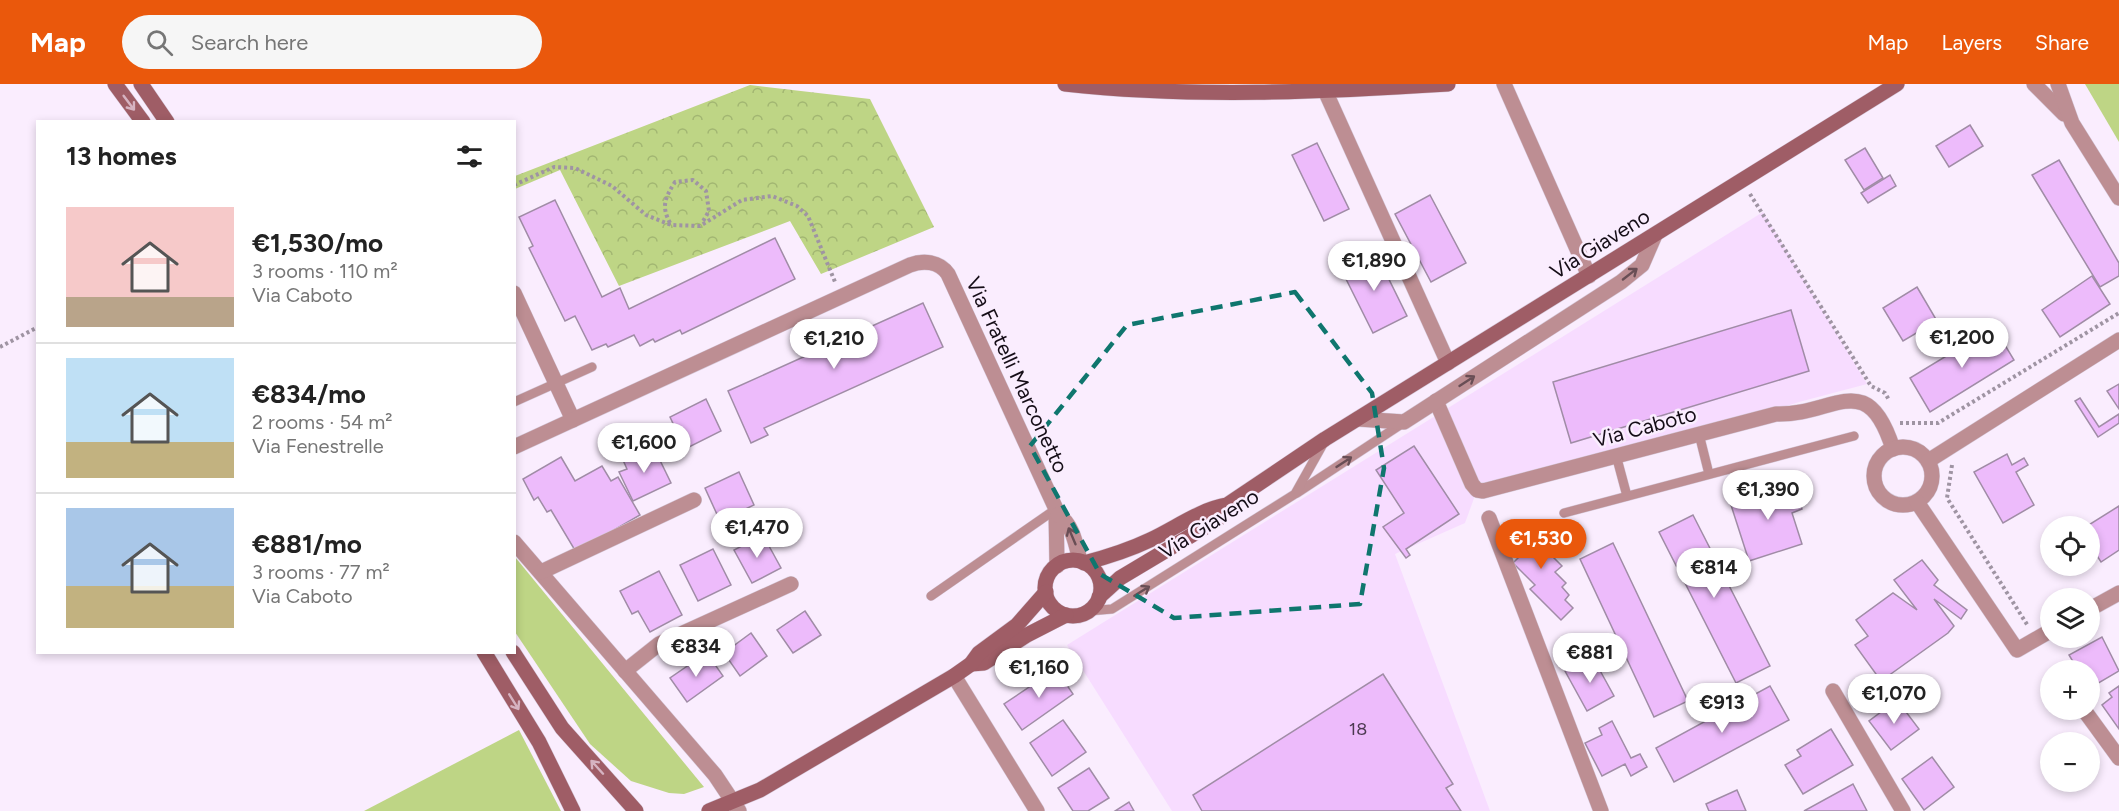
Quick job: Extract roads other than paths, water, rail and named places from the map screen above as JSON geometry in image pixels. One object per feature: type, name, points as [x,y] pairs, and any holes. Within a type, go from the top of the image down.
[{"type":"main road","points":[[115,84],[142,120]]},
{"type":"main road","points":[[141,84],[167,120]]},
{"type":"main road","points":[[1065,84],[1200,92],[1448,84]]},
{"type":"main road","name":"Via Giaveno","points":[[1099,597],[1120,578],[1217,520],[1227,505],[1325,439],[1897,84]]},
{"type":"main road","name":"Via Giaveno","points":[[1082,562],[1115,555],[1151,540],[1210,508],[1227,505]]},
{"type":"main road","points":[[709,811],[737,808],[760,790],[954,676],[971,664],[979,653],[1017,626],[1046,592],[1048,577],[1057,566],[1066,561],[1082,562],[1099,578],[1099,597],[1089,611],[1079,615],[1066,615],[1027,635],[984,663],[971,664]]},
{"type":"main road","points":[[1046,592],[1054,608],[1066,615]]},
{"type":"main road","points":[[485,654],[539,742],[573,811]]},
{"type":"main road","points":[[514,654],[562,729],[636,811]]},
{"type":"street","points":[[1504,84],[1589,276]]},
{"type":"street","points":[[2034,84],[2072,123],[2119,198]]},
{"type":"street","points":[[2058,84],[2072,123]]},
{"type":"street","points":[[1324,87],[1448,363]]},
{"type":"street","points":[[1358,419],[1404,422],[1621,282],[1642,265],[1655,235]]},
{"type":"street","name":"Via Fratelli Marconetto","points":[[516,446],[916,263],[936,264],[944,269],[1057,512],[1065,520],[1076,542],[1082,562]]},
{"type":"street","points":[[516,297],[573,420]]},
{"type":"street","points":[[1928,461],[2119,340]]},
{"type":"street","name":"Via Caboto","points":[[1436,401],[1472,484],[1477,490],[1490,489],[1699,434],[1843,400],[1869,405],[1894,426],[1893,449]]},
{"type":"street","points":[[1893,449],[1912,449],[1928,461],[1932,480],[1927,493],[1917,502],[1899,505],[1887,500],[1878,491],[1874,479],[1876,467],[1882,456],[1893,449]]},
{"type":"street","points":[[541,573],[694,500]]},
{"type":"street","points":[[1917,502],[2017,650],[2040,637]]},
{"type":"street","name":"Via Fratelli Marconetto","points":[[1057,512],[1055,524],[1057,566]]},
{"type":"street","points":[[1489,518],[1601,811]]},
{"type":"street","points":[[516,544],[715,776],[737,808]]},
{"type":"street","points":[[625,671],[659,644],[791,584]]},
{"type":"street","points":[[2100,603],[2119,592]]},
{"type":"street","points":[[954,676],[1037,811]]},
{"type":"street","points":[[1833,691],[1903,811]]},
{"type":"street","points":[[2091,720],[2119,758]]},
{"type":"lane","points":[[516,401],[592,368]]},
{"type":"lane","points":[[1295,494],[1404,422]]},
{"type":"lane","points":[[1699,434],[1709,474]]},
{"type":"lane","points":[[1564,513],[1854,436]]},
{"type":"lane","name":"Via Giaveno","points":[[1089,611],[1112,609],[1295,494],[1325,439]]},
{"type":"lane","points":[[1616,456],[1627,496]]},
{"type":"lane","points":[[932,596],[1057,512]]}]
